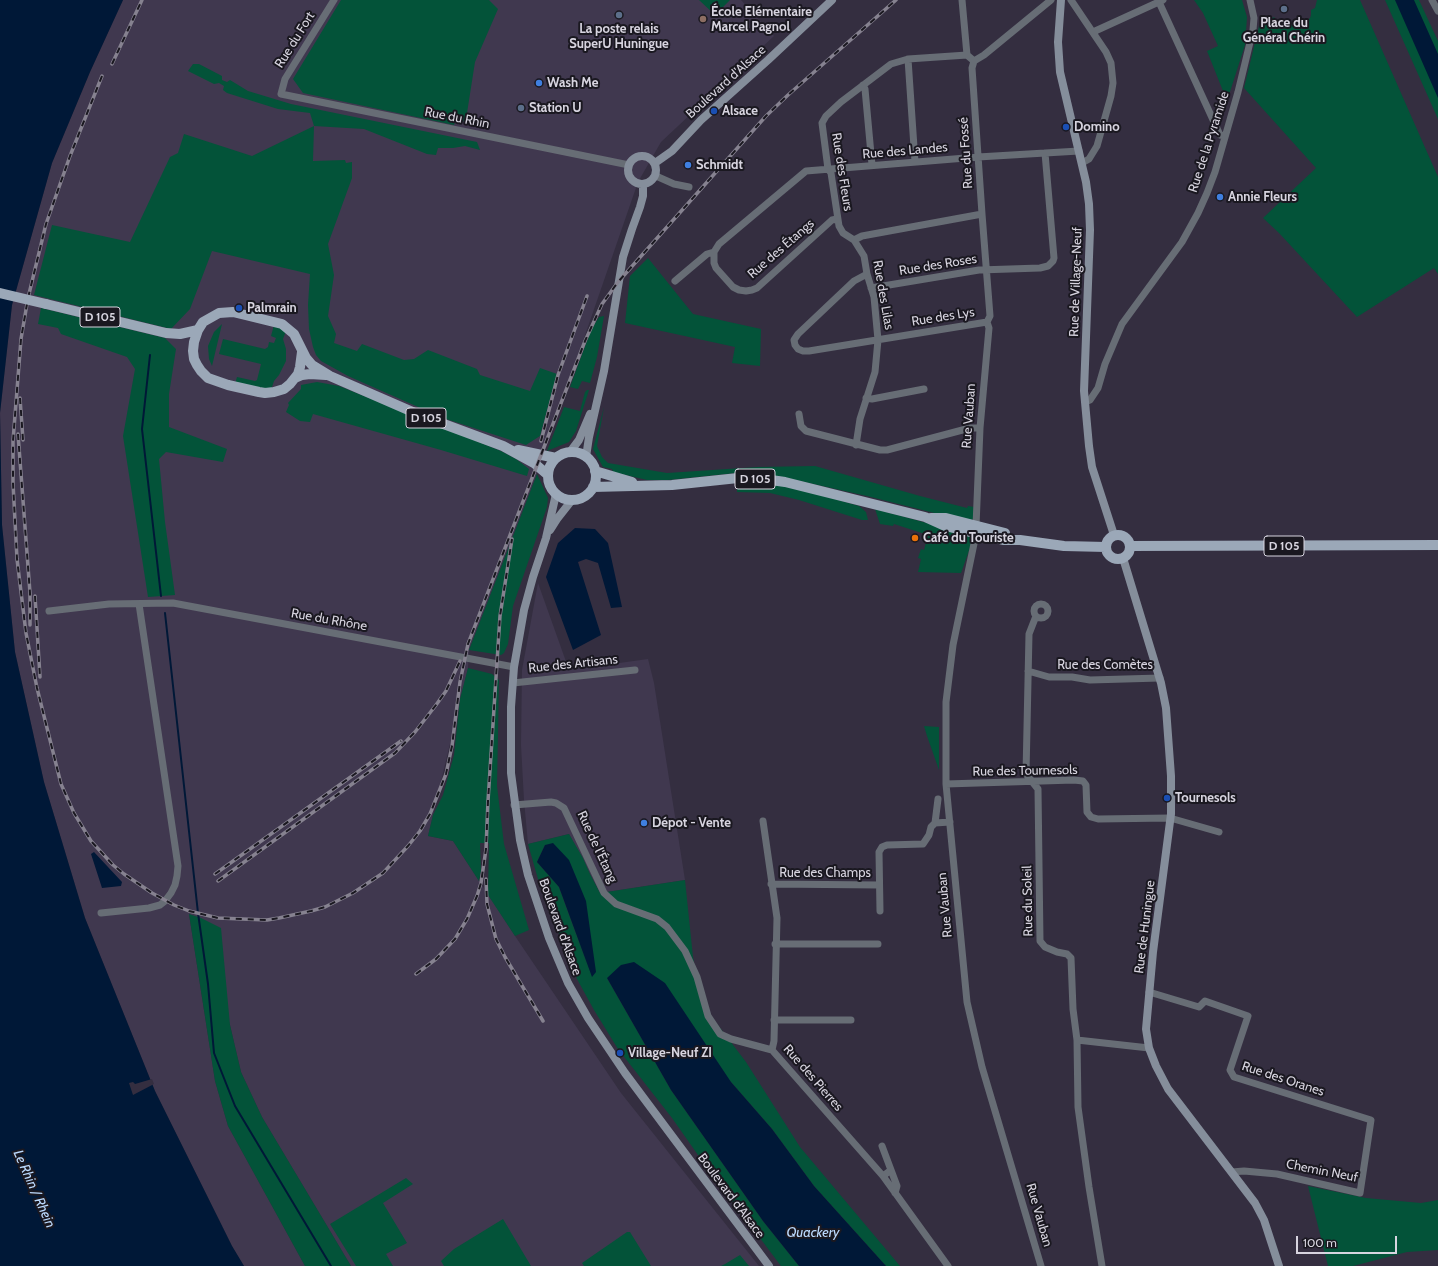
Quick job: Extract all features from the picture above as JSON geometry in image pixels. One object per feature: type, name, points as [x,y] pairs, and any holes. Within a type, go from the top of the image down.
[{"type":"main road","name":"D 105","points":[[0,293],[166,333],[180,334],[198,330]]},
{"type":"main road","points":[[233,312],[282,324],[294,334],[302,352],[300,367],[295,378],[290,384],[284,388],[270,392],[259,392],[228,385],[208,378],[201,371],[194,359],[194,342],[198,330],[203,322],[211,316],[219,313],[233,312]]},
{"type":"main road","name":"D 105","points":[[166,333],[181,340],[193,350]]},
{"type":"main road","name":"D 105","points":[[302,352],[312,365],[330,376],[422,416],[503,446],[556,458]]},
{"type":"main road","name":"D 105","points":[[295,378],[310,374],[330,376]]},
{"type":"main road","name":"D 105","points":[[503,446],[534,463],[548,475]]},
{"type":"main road","points":[[570,452],[579,453],[586,457],[592,463],[596,471],[596,479],[593,487],[584,496],[572,500],[556,494],[550,485],[548,475],[550,466],[556,458],[570,452]]},
{"type":"main road","name":"D 105","points":[[596,471],[642,485]]},
{"type":"main road","name":"D 105","points":[[593,487],[672,485],[738,478],[764,479],[785,482],[925,517],[946,518],[976,530],[1006,534],[1020,540],[1064,546],[1106,547]]},
{"type":"main road","points":[[1114,535],[1124,536],[1129,542],[1130,546],[1129,553],[1123,558],[1119,559],[1111,557],[1106,547],[1108,540],[1114,535]]},
{"type":"main road","name":"D 105","points":[[1130,546],[1438,545]]},
{"type":"street","name":"Rue du Fort","points":[[281,94],[285,80],[334,0]]},
{"type":"street","points":[[962,0],[966,55],[974,61],[984,56],[1051,0]]},
{"type":"street","name":"Rue de Village-Neuf","points":[[1061,0],[1058,42],[1060,72],[1082,162],[1089,204],[1090,230],[1085,402]]},
{"type":"street","points":[[1071,0],[1106,52],[1111,64],[1113,83],[1111,96],[1097,146],[1089,159],[1082,162]]},
{"type":"street","name":"Rue de la Pyramide","points":[[1085,402],[1090,400],[1098,388],[1105,364],[1122,324],[1182,242],[1198,213],[1215,172],[1238,92],[1253,30],[1254,18],[1250,0]]},
{"type":"street","points":[[1432,0],[1438,11]]},
{"type":"street","name":"Boulevard d'Alsace","points":[[655,163],[672,151],[701,120],[831,1]]},
{"type":"street","points":[[1093,32],[1161,1],[1220,135],[1225,136]]},
{"type":"street","name":"Rue des Fleurs","points":[[854,240],[843,233],[838,226],[831,173],[828,169],[822,123],[826,116],[863,85],[891,64],[900,60],[966,55]]},
{"type":"street","points":[[908,59],[915,162]]},
{"type":"street","name":"Rue du Fossé","points":[[974,61],[972,68],[990,309]]},
{"type":"street","points":[[863,85],[865,89],[872,165]]},
{"type":"street","name":"Rue du Rhin","points":[[281,94],[629,165]]},
{"type":"street","name":"Rue des Landes","points":[[828,169],[1079,150]]},
{"type":"street","name":"Rue des Roses","points":[[871,288],[986,270],[1040,268],[1048,266],[1053,261],[1045,153]]},
{"type":"street","points":[[640,156],[648,157],[655,163],[656,176],[651,182],[643,185],[638,184],[631,179],[628,174],[629,165],[634,159],[640,156]]},
{"type":"street","points":[[675,280],[707,254],[714,252],[719,244],[806,171],[828,169]]},
{"type":"street","points":[[656,176],[674,184],[689,187]]},
{"type":"street","points":[[586,457],[605,363],[623,257],[640,207],[643,196],[643,185]]},
{"type":"street","points":[[854,240],[862,236],[982,214]]},
{"type":"street","name":"Rue des Étangs","points":[[714,252],[714,263],[716,268],[733,287],[739,290],[752,290],[757,288],[832,220],[837,219]]},
{"type":"street","name":"Rue des Lilas","points":[[854,240],[864,256],[866,274],[874,297],[878,340],[874,372],[860,419],[856,445]]},
{"type":"street","name":"Rue des Lys","points":[[866,274],[854,281],[798,334],[794,340],[798,349],[809,351],[987,322]]},
{"type":"street","name":"Rue Vauban","points":[[990,309],[990,316],[987,322],[989,328],[980,428],[976,530],[953,645],[946,702],[946,784],[967,1002],[982,1067],[1041,1266]]},
{"type":"street","points":[[866,398],[872,399],[924,389]]},
{"type":"street","points":[[570,452],[579,440],[598,395]]},
{"type":"street","points":[[1085,402],[1092,467],[1114,535]]},
{"type":"street","points":[[799,414],[801,426],[806,432],[880,450],[887,450],[970,428],[980,428]]},
{"type":"street","name":"Boulevard d'Alsace","points":[[556,494],[546,538],[524,610],[514,667],[511,707],[511,773],[514,805],[528,875],[549,938],[568,983],[588,1018],[625,1073],[769,1266]]},
{"type":"street","name":"Boulevard d'Alsace","points":[[546,538],[557,519],[572,500]]},
{"type":"street","name":"Rue de Huningue","points":[[1123,558],[1160,678],[1166,708],[1172,788],[1170,818],[1146,1028],[1149,1048],[1156,1066],[1168,1089],[1255,1203],[1264,1220],[1279,1266]]},
{"type":"street","name":"Rue du Rhône","points":[[49,611],[109,604],[173,604],[514,667]]},
{"type":"street","points":[[101,913],[149,908],[160,905],[171,893],[178,876],[178,866],[139,604]]},
{"type":"street","name":"Rue du Soleil","points":[[1036,616],[1029,634],[1026,774],[1038,789],[1040,941],[1045,946],[1057,952],[1067,954],[1071,958],[1073,1008],[1077,1040],[1078,1107],[1102,1266]]},
{"type":"street","name":"Rue des Artisans","points":[[513,683],[635,670]]},
{"type":"street","name":"Rue des Comètes","points":[[1028,671],[1049,677],[1072,676],[1090,680],[1160,678]]},
{"type":"street","name":"Rue des Tournesols","points":[[946,784],[1083,781],[1086,785],[1087,812],[1091,817],[1098,819],[1170,818]]},
{"type":"street","points":[[880,911],[879,852],[882,846],[923,844],[929,835],[931,827],[935,823],[938,799]]},
{"type":"street","name":"Rue de l'Étang","points":[[514,805],[551,802],[564,808],[604,893],[616,904],[657,919],[667,927],[685,951],[697,978],[708,1016],[720,1034],[730,1039],[772,1050]]},
{"type":"street","points":[[1170,818],[1219,832]]},
{"type":"street","name":"Rue des Pierres","points":[[763,821],[777,918],[772,1050],[883,1176],[948,1266]]},
{"type":"street","points":[[935,823],[950,822]]},
{"type":"street","name":"Rue des Champs","points":[[771,884],[879,885]]},
{"type":"street","points":[[775,944],[878,944]]},
{"type":"street","name":"Rue des Oranes","points":[[1150,992],[1199,1007],[1205,1001],[1248,1016],[1230,1070],[1234,1078],[1371,1120]]},
{"type":"street","points":[[774,1020],[852,1020]]},
{"type":"street","points":[[1077,1040],[1149,1048]]},
{"type":"street","name":"Chemin Neuf","points":[[1232,1172],[1244,1171],[1277,1174],[1360,1193],[1371,1120]]},
{"type":"street","points":[[882,1146],[898,1186],[896,1193]]},
{"type":"street","points":[[883,1176],[891,1170]]},
{"type":"shaded area","points":[[123,0],[741,0],[774,36],[661,142],[638,182],[537,474],[469,650],[468,668],[428,836],[453,841],[621,1093],[759,1266],[351,1266],[262,1117],[241,1072],[230,1025],[189,914],[215,1081],[228,1126],[305,1266],[244,1266],[232,1246],[155,1091],[85,918],[44,782],[15,652],[2,525],[0,413],[12,305],[52,163],[90,72]]},
{"type":"shaded area","points":[[538,583],[569,670],[648,659],[654,683],[685,880],[600,893],[569,834],[528,844],[521,745],[522,670]]},
{"type":"green space","points":[[341,0],[489,0],[498,9],[475,62],[467,113],[463,122],[455,122],[454,125],[303,93],[293,79]]},
{"type":"green space","points":[[699,0],[730,0],[715,15]]},
{"type":"green space","points":[[1194,0],[1242,0],[1247,17],[1245,45],[1227,101],[1207,51],[1218,46],[1203,13]]},
{"type":"green space","points":[[1317,0],[1360,0],[1438,177],[1438,274],[1434,268],[1357,317],[1279,233],[1263,218],[1316,168],[1244,88],[1259,26],[1274,17],[1283,29],[1294,24],[1297,28],[1304,29],[1307,27],[1311,10],[1315,8]]},
{"type":"green space","points":[[1385,0],[1419,0],[1438,41],[1438,119]]},
{"type":"green space","points":[[193,64],[199,64],[222,76],[222,80],[227,82],[230,80],[248,91],[291,104],[477,142],[480,150],[465,146],[438,148],[436,155],[427,154],[364,129],[314,126],[310,113],[278,109],[227,93],[223,90],[224,86],[219,83],[214,84],[188,71]]},
{"type":"green space","points":[[314,126],[313,161],[345,160],[346,163],[352,162],[352,178],[328,244],[334,275],[328,316],[336,334],[334,343],[357,351],[362,344],[404,360],[414,359],[428,350],[477,369],[480,375],[530,391],[540,368],[557,374],[540,436],[526,445],[443,418],[348,376],[321,361],[316,355],[313,347],[309,329],[308,305],[310,274],[212,251],[190,309],[171,329],[34,295],[52,225],[130,242],[170,157],[178,153],[184,134],[252,156]]},
{"type":"green space","points":[[648,258],[693,314],[761,329],[760,366],[732,363],[735,347],[625,323],[630,276]]},
{"type":"green space","points":[[41,308],[165,338],[176,349],[169,394],[169,427],[227,449],[223,462],[166,452],[159,459],[165,522],[175,595],[148,597],[123,436],[135,369],[127,357],[61,334],[58,328],[38,324]]},
{"type":"green space","points":[[604,316],[597,357],[590,383],[582,381],[578,389],[570,387],[591,330],[599,317]]},
{"type":"green space","points":[[222,324],[212,366],[209,359],[208,346],[214,332]]},
{"type":"green space","points":[[274,325],[286,331],[283,339],[286,349],[286,361],[279,375],[274,381],[271,390],[235,384],[237,377],[255,381],[257,380],[261,364],[219,354],[223,339],[265,349],[268,347],[269,342],[274,343],[276,338],[271,336]]},
{"type":"green space","points":[[317,382],[339,386],[501,451],[516,459],[529,469],[527,476],[313,414],[310,422],[300,421],[286,412],[289,405],[288,403],[301,389],[301,385]]},
{"type":"green space","points":[[589,390],[576,431],[569,442],[547,451],[564,407],[580,411],[585,392]]},
{"type":"green space","points":[[604,407],[597,446],[602,457],[608,463],[667,473],[758,467],[815,466],[920,496],[967,508],[968,506],[974,507],[973,519],[970,522],[867,496],[782,477],[757,473],[736,473],[668,480],[647,480],[613,472],[612,469],[603,467],[593,449]]},
{"type":"green space","points":[[537,474],[548,498],[547,507],[513,606],[508,644],[504,653],[501,655],[469,650]]},
{"type":"green space","points":[[747,482],[767,483],[797,488],[859,506],[866,512],[868,520],[862,520],[799,500],[770,493],[737,492],[737,485]]},
{"type":"green space","points":[[875,509],[964,533],[971,538],[971,545],[961,573],[918,572],[921,559],[918,558],[921,549],[924,550],[928,535],[894,524],[893,526],[880,524]]},
{"type":"green space","points":[[468,668],[492,674],[499,680],[497,786],[504,844],[529,930],[515,936],[488,895],[489,843],[480,843],[481,871],[479,881],[453,841],[428,836],[433,815],[443,795],[454,755],[460,699]]},
{"type":"green space","points":[[924,726],[939,727],[939,770],[927,736]]},
{"type":"green space","points":[[569,834],[583,858],[600,893],[685,880],[693,957],[702,1004],[746,1062],[800,1147],[900,1266],[886,1266],[814,1186],[772,1129],[731,1082],[607,978],[671,1090],[763,1221],[799,1266],[781,1266],[705,1165],[672,1118],[618,1049],[594,1010],[577,979],[540,886],[528,844]],"holes":[[[545,845],[591,977],[559,887],[537,862]]]},
{"type":"green space","points":[[189,914],[221,928],[230,1025],[241,1072],[262,1117],[351,1266],[305,1266],[228,1126],[215,1081]]},
{"type":"green space","points":[[406,1178],[413,1184],[383,1203],[407,1243],[386,1254],[393,1266],[356,1266],[330,1224]]},
{"type":"green space","points":[[1308,1186],[1366,1198],[1421,1203],[1438,1200],[1438,1250],[1407,1252],[1353,1266],[1328,1266]]},
{"type":"green space","points":[[503,1219],[531,1266],[444,1266],[441,1261],[454,1249]]},
{"type":"green space","points":[[627,1232],[630,1232],[651,1266],[584,1266],[582,1263]]},
{"type":"green space","points":[[740,1255],[749,1266],[721,1266],[725,1264]]},
{"type":"water","points":[[0,0],[123,0],[90,72],[52,163],[12,305],[0,413]]},
{"type":"water","points":[[1395,0],[1414,0],[1438,54],[1438,98]]},
{"type":"water","name":"Le Rhin / Rhein","points":[[0,413],[2,525],[15,652],[44,782],[85,918],[155,1091],[232,1246],[244,1266],[0,1266]]},
{"type":"water","points":[[575,528],[595,529],[608,543],[622,607],[611,608],[598,563],[586,559],[578,562],[601,635],[573,650],[546,577],[558,543]]},
{"type":"water","points":[[553,843],[569,860],[586,901],[596,972],[592,977],[559,887],[537,862],[545,845]]},
{"type":"water","points":[[94,852],[122,882],[121,886],[102,888],[91,854]]},
{"type":"water","name":"Quackery","points":[[634,962],[665,983],[731,1082],[772,1129],[814,1186],[886,1266],[799,1266],[763,1221],[671,1090],[607,978],[621,965]]},
{"type":"pier","points":[[152,1079],[154,1084],[133,1095],[129,1083],[133,1082],[135,1084]]},
{"type":"waterway","points":[[150,355],[142,429],[161,596]]},
{"type":"waterway","points":[[165,613],[198,913],[208,984],[214,1053],[235,1106],[331,1266]]},
{"type":"railway","points":[[112,64],[142,0]]},
{"type":"railway","points":[[102,76],[70,156],[46,224],[28,298],[21,339],[13,441],[13,483],[17,559],[26,633],[37,688],[61,784],[74,813],[91,841],[113,865],[124,874],[152,893],[174,905],[189,911],[218,918],[267,920],[325,907],[353,893],[383,873],[420,831],[430,814],[446,774],[452,746],[460,682],[468,644],[585,341],[602,304],[618,282],[766,116],[896,0]]},
{"type":"railway","points":[[541,441],[558,375],[587,296]]},
{"type":"railway","points":[[20,398],[23,440]]},
{"type":"railway","points":[[18,434],[30,593],[30,625]]},
{"type":"railway","points":[[416,974],[436,959],[455,939],[467,919],[481,883],[486,849],[500,616],[512,539]]},
{"type":"railway","points":[[35,596],[40,677]]},
{"type":"railway","points":[[218,881],[395,753],[415,732],[446,691],[460,661]]},
{"type":"railway","points":[[215,874],[401,741]]},
{"type":"railway","points":[[486,879],[487,904],[496,939],[543,1021]]},
{"type":"place","name":"Place du Général Chérin","points":[[1284,9]]},
{"type":"place","name":"La poste relais SuperU Huningue","points":[[619,15]]},
{"type":"place","name":"École Elémentaire Marcel Pagnol","points":[[703,19]]},
{"type":"place","name":"Wash Me","points":[[539,83]]},
{"type":"place","name":"Station U","points":[[521,108]]},
{"type":"place","name":"Alsace","points":[[714,111]]},
{"type":"place","name":"Domino","points":[[1066,127]]},
{"type":"place","name":"Schmidt","points":[[688,165]]},
{"type":"place","name":"Annie Fleurs","points":[[1220,197]]},
{"type":"place","name":"Palmrain","points":[[239,308]]},
{"type":"place","name":"Café du Touriste","points":[[915,538]]},
{"type":"place","name":"Tournesols","points":[[1167,798]]},
{"type":"place","name":"Dépot - Vente","points":[[644,823]]},
{"type":"place","name":"Village-Neuf ZI","points":[[620,1053]]}]
